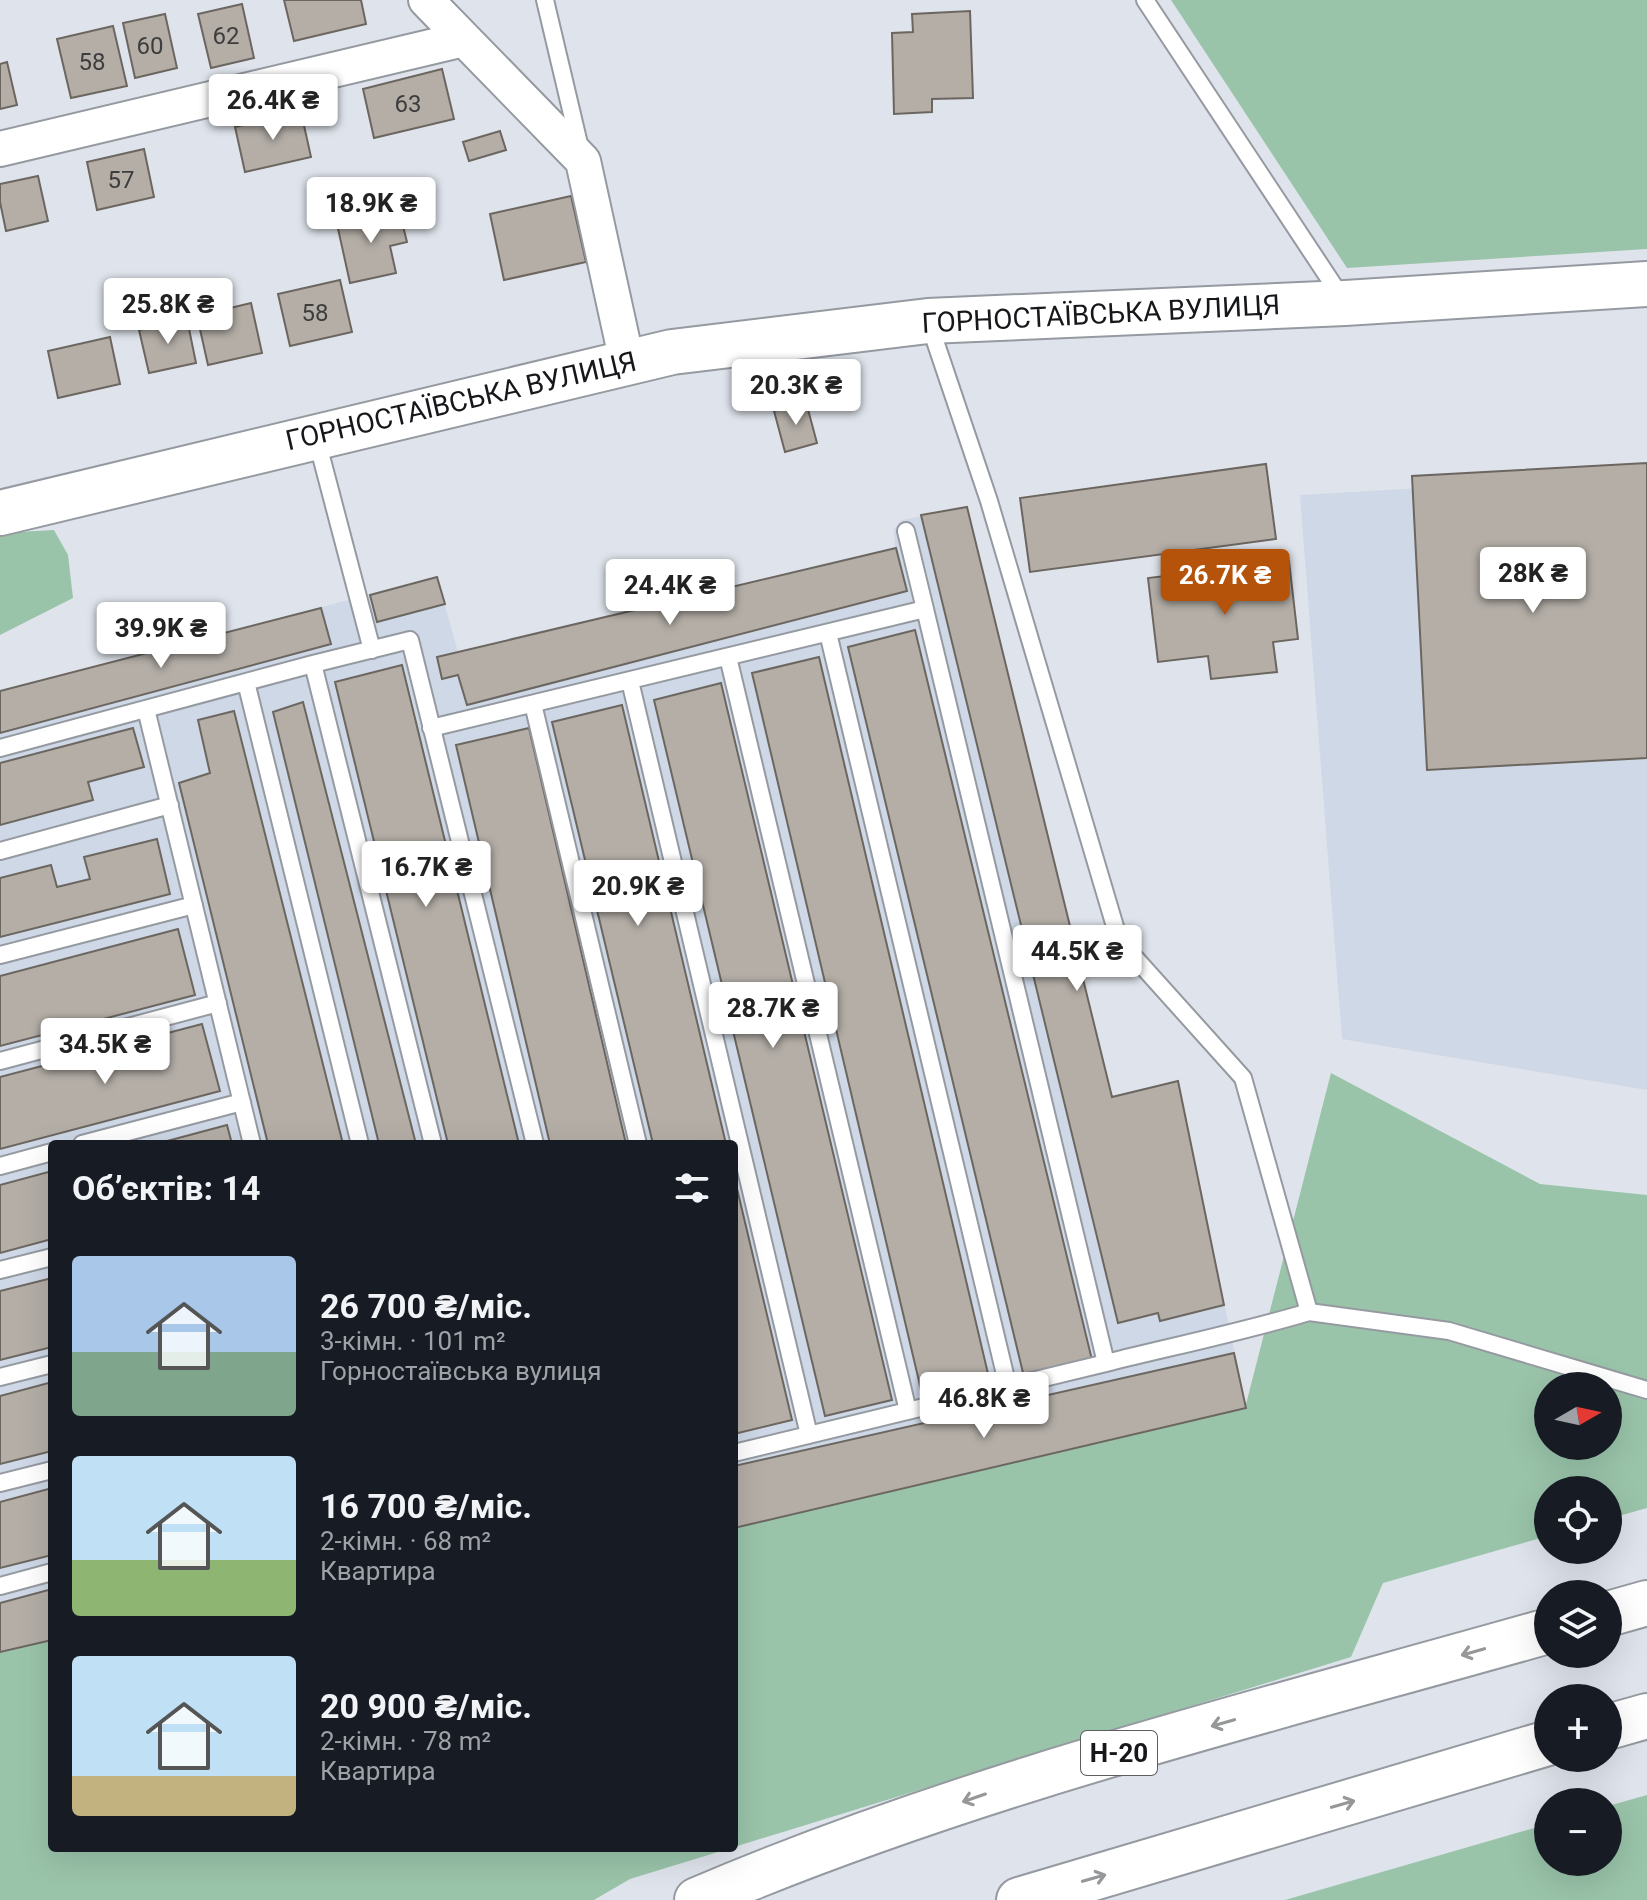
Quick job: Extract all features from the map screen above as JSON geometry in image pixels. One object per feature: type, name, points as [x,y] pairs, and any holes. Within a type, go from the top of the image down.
[{"type":"main road","name":"ГОРНОСТАЇВСЬКА ВУЛИЦЯ","points":[[0,513],[672,352],[928,321],[1345,303],[1647,284]]},
{"type":"main road","points":[[1622,1610],[1647,1603]]},
{"type":"main road","name":"Н-20","points":[[697,1900],[777,1866],[1032,1778],[1534,1635]]},
{"type":"main road","points":[[1622,1723],[1647,1716]]},
{"type":"main road","points":[[1019,1900],[1534,1747]]},
{"type":"street","points":[[426,0],[583,161],[627,362]]},
{"type":"street","points":[[0,149],[464,39]]},
{"type":"lane","points":[[545,0],[583,161]]},
{"type":"lane","points":[[1145,0],[1345,303]]},
{"type":"lane","points":[[928,321],[989,501],[1119,940],[1243,1078],[1309,1312]]},
{"type":"lane","points":[[316,436],[372,650]]},
{"type":"lane","points":[[906,531],[1106,1363]]},
{"type":"lane","points":[[431,728],[925,609]]},
{"type":"lane","points":[[828,633],[1008,1387]]},
{"type":"lane","points":[[0,748],[410,640],[534,1140]]},
{"type":"lane","points":[[728,657],[908,1411]]},
{"type":"lane","points":[[313,664],[432,1140]]},
{"type":"lane","points":[[630,681],[809,1435]]},
{"type":"lane","points":[[246,682],[359,1140]]},
{"type":"lane","points":[[533,704],[637,1140]]},
{"type":"lane","points":[[146,709],[251,1140]]},
{"type":"lane","points":[[0,851],[170,805]]},
{"type":"lane","points":[[0,955],[194,905]]},
{"type":"lane","points":[[0,1061],[218,1003]]},
{"type":"lane","points":[[97,1140],[242,1102]]},
{"type":"lane","points":[[0,1166],[48,1153]]},
{"type":"lane","points":[[0,1270],[48,1258]]},
{"type":"lane","points":[[738,1452],[1230,1331],[1255,1328],[1309,1312],[1449,1331],[1647,1390]]},
{"type":"lane","points":[[0,1377],[48,1365]]},
{"type":"lane","points":[[0,1483],[48,1471]]},
{"type":"lane","points":[[0,1586],[48,1573]]},
{"type":"shaded area","points":[[1647,475],[1647,1090],[1342,1039],[1300,495]]},
{"type":"shaded area","points":[[967,507],[1112,1096],[1178,1081],[1246,1408],[738,1527],[738,1140],[48,1140],[48,1641],[0,1652],[0,691],[437,577],[458,652],[895,549],[894,529],[902,520]]},
{"type":"green space","points":[[1171,0],[1647,0],[1647,249],[1347,268]]},
{"type":"green space","points":[[54,530],[68,555],[73,598],[0,635],[0,533]]},
{"type":"green space","points":[[1331,1073],[1540,1184],[1647,1195],[1647,1508],[1622,1515],[1622,1476],[1534,1476],[1534,1540],[1383,1583],[1351,1657],[738,1846],[738,1527],[1245,1408]]},
{"type":"green space","points":[[48,1641],[48,1852],[718,1852],[630,1879],[594,1900],[0,1900],[0,1652]]},
{"type":"green space","points":[[1647,1795],[1647,1900],[1285,1900],[1534,1828],[1534,1876],[1622,1876],[1622,1802]]},
{"type":"building","points":[[284,0],[361,0],[366,24],[294,41]]},
{"type":"building","points":[[242,4],[254,58],[211,68],[198,14]]},
{"type":"building","points":[[970,11],[973,98],[932,99],[932,112],[894,114],[892,33],[913,32],[912,14]]},
{"type":"building","points":[[165,14],[177,68],[135,78],[123,23]]},
{"type":"building","points":[[113,26],[127,86],[71,98],[57,39]]},
{"type":"building","points":[[7,62],[17,105],[0,109],[0,64]]},
{"type":"building","points":[[442,69],[454,119],[374,138],[363,89]]},
{"type":"building","points":[[301,112],[311,157],[245,172],[235,127]]},
{"type":"building","points":[[500,131],[506,150],[469,161],[463,142]]},
{"type":"building","points":[[144,149],[154,197],[97,210],[87,162]]},
{"type":"building","points":[[38,176],[48,221],[6,231],[0,184]]},
{"type":"building","points":[[571,196],[586,262],[504,280],[490,214]]},
{"type":"building","points":[[399,210],[407,242],[390,246],[396,273],[350,283],[337,224]]},
{"type":"building","points":[[340,280],[352,332],[290,346],[278,294]]},
{"type":"building","points":[[251,303],[262,353],[208,365],[197,316]]},
{"type":"building","points":[[187,319],[196,363],[149,373],[139,330]]},
{"type":"building","points":[[110,337],[120,384],[58,398],[48,351]]},
{"type":"building","points":[[806,402],[817,443],[785,452],[774,411]]},
{"type":"building","points":[[1647,463],[1647,758],[1427,770],[1412,476]]},
{"type":"building","points":[[1266,464],[1276,539],[1030,572],[1020,498]]},
{"type":"building","points":[[967,507],[1112,1097],[1178,1081],[1224,1305],[1160,1321],[1158,1313],[1118,1323],[921,515]]},
{"type":"building","points":[[896,548],[907,591],[467,705],[458,675],[442,679],[437,657]]},
{"type":"building","points":[[1289,561],[1298,639],[1273,642],[1277,672],[1211,679],[1208,656],[1158,662],[1148,578]]},
{"type":"building","points":[[437,577],[445,604],[377,622],[370,595]]},
{"type":"building","points":[[321,608],[331,644],[0,733],[0,691]]},
{"type":"building","points":[[915,630],[1092,1360],[1024,1377],[848,647]]},
{"type":"building","points":[[819,657],[989,1378],[922,1394],[752,673]]},
{"type":"building","points":[[402,665],[518,1140],[447,1140],[335,682]]},
{"type":"building","points":[[721,683],[892,1400],[825,1416],[654,700]]},
{"type":"building","points":[[303,702],[415,1140],[378,1140],[273,712]]},
{"type":"building","points":[[622,705],[725,1140],[652,1140],[552,722]]},
{"type":"building","points":[[234,711],[342,1140],[267,1140],[179,783],[210,773],[198,720]]},
{"type":"building","points":[[133,728],[144,767],[88,782],[93,800],[0,825],[0,763]]},
{"type":"building","points":[[529,728],[625,1140],[549,1140],[456,745]]},
{"type":"building","points":[[157,839],[170,894],[0,937],[0,878],[51,865],[57,887],[90,879],[84,857]]},
{"type":"building","points":[[178,929],[195,995],[0,1046],[0,976]]},
{"type":"building","points":[[202,1024],[220,1091],[0,1149],[0,1077]]},
{"type":"building","points":[[227,1125],[231,1140],[171,1140]]},
{"type":"building","points":[[48,1172],[48,1240],[0,1253],[0,1185]]},
{"type":"building","points":[[738,1193],[792,1420],[738,1433]]},
{"type":"building","points":[[48,1279],[48,1348],[0,1360],[0,1291]]},
{"type":"building","points":[[1234,1353],[1246,1408],[738,1527],[738,1465]]},
{"type":"building","points":[[48,1383],[48,1452],[0,1464],[0,1396]]},
{"type":"building","points":[[48,1489],[48,1556],[0,1568],[0,1502]]},
{"type":"building","points":[[48,1590],[48,1641],[0,1652],[0,1603]]}]
